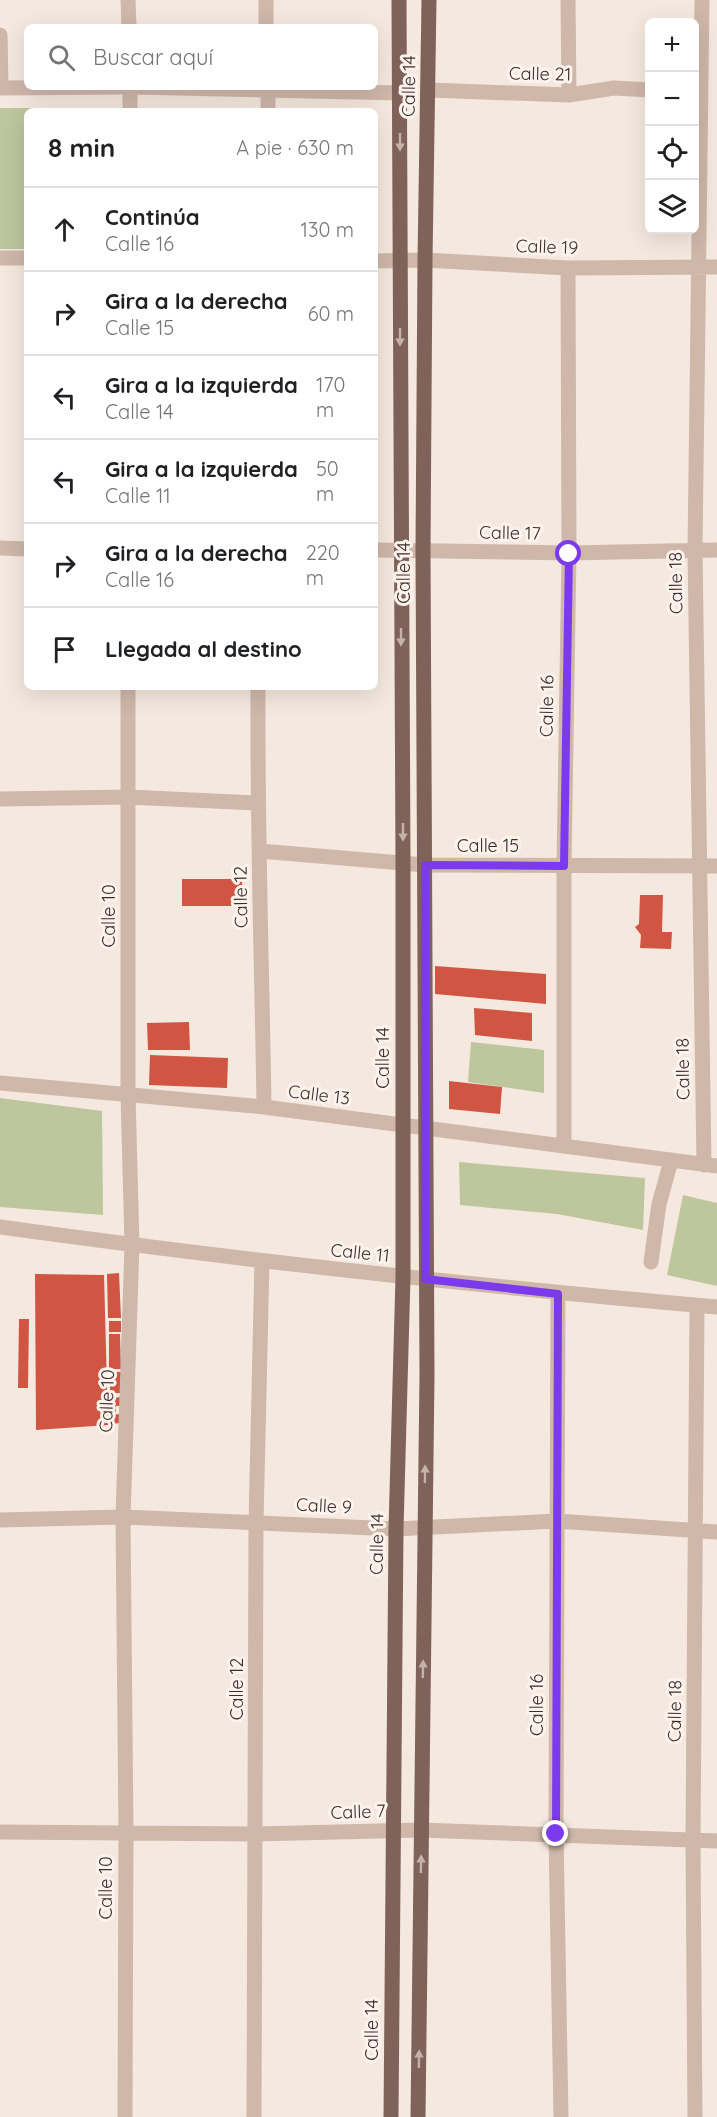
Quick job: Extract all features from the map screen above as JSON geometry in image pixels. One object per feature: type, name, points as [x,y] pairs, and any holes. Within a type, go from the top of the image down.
[{"type":"main road","name":"Calle 14","points":[[392,2117],[396,1529],[403,1277],[399,0]]},
{"type":"main road","name":"Calle 14","points":[[418,2117],[427,1376],[423,550],[429,0]]},
{"type":"street","points":[[128,0],[129,24]]},
{"type":"street","points":[[266,0],[266,24]]},
{"type":"street","points":[[568,0],[569,95]]},
{"type":"street","name":"Calle 18","points":[[698,72],[702,0]]},
{"type":"street","points":[[0,34],[1,88],[24,88]]},
{"type":"street","name":"Calle 21","points":[[429,90],[569,95],[614,88],[645,90]]},
{"type":"street","points":[[130,108],[131,90]]},
{"type":"street","points":[[268,90],[268,108]]},
{"type":"street","points":[[321,90],[400,93]]},
{"type":"street","name":"Calle 18","points":[[697,126],[695,550],[700,866],[711,1165]]},
{"type":"street","points":[[0,258],[24,258]]},
{"type":"street","name":"Calle 19","points":[[378,261],[425,260],[568,268],[717,267]]},
{"type":"street","name":"Calle 16","points":[[564,1146],[564,866],[569,554],[568,268]]},
{"type":"street","points":[[0,548],[24,549]]},
{"type":"street","name":"Calle 17","points":[[378,550],[569,554],[717,550]]},
{"type":"street","name":"Calle 10","points":[[124,2117],[126,1833],[123,1517],[132,1245],[128,1095],[128,690]]},
{"type":"street","name":"Calle 12","points":[[258,690],[257,803],[260,851],[264,1107]]},
{"type":"street","points":[[0,799],[128,797],[257,803]]},
{"type":"street","name":"Calle 15","points":[[260,851],[425,865],[717,866]]},
{"type":"street","name":"Calle 13","points":[[0,1083],[264,1107],[711,1165]]},
{"type":"street","points":[[651,1262],[659,1204],[670,1161]]},
{"type":"street","name":"Calle 11","points":[[0,1227],[403,1277],[558,1294],[717,1307]]},
{"type":"street","name":"Calle 12","points":[[254,2117],[256,1522],[262,1261]]},
{"type":"street","name":"Calle 16","points":[[558,1294],[556,1834],[561,2117]]},
{"type":"street","name":"Calle 18","points":[[695,2117],[693,1840],[697,1306]]},
{"type":"street","name":"Calle 9","points":[[0,1520],[123,1517],[396,1529],[557,1521],[717,1532]]},
{"type":"street","name":"Calle 7","points":[[0,1832],[256,1834],[421,1830],[717,1841]]},
{"type":"green space","points":[[0,108],[24,108],[24,249],[0,249]]},
{"type":"green space","points":[[471,1042],[544,1050],[544,1093],[468,1082]]},
{"type":"green space","points":[[0,1098],[102,1111],[103,1215],[0,1207]]},
{"type":"green space","points":[[459,1162],[645,1178],[643,1230],[557,1214],[460,1205]]},
{"type":"green space","points":[[683,1195],[717,1203],[717,1286],[667,1275]]},
{"type":"building","points":[[182,879],[242,879],[243,906],[182,906]]},
{"type":"building","points":[[640,895],[663,895],[662,932],[672,932],[671,949],[640,948],[641,935],[635,927],[639,924]]},
{"type":"building","points":[[435,966],[546,974],[546,1004],[435,994]]},
{"type":"building","points":[[474,1008],[532,1013],[532,1041],[475,1035]]},
{"type":"building","points":[[189,1022],[190,1050],[148,1050],[147,1023]]},
{"type":"building","points":[[150,1055],[228,1058],[227,1088],[149,1085]]},
{"type":"building","points":[[449,1081],[502,1087],[500,1114],[449,1109]]},
{"type":"building","points":[[119,1273],[121,1318],[108,1318],[107,1274]]},
{"type":"building","points":[[35,1274],[104,1275],[108,1425],[36,1430]]},
{"type":"building","points":[[19,1319],[29,1319],[28,1388],[18,1388]]},
{"type":"building","points":[[109,1321],[121,1321],[121,1332],[109,1332]]},
{"type":"building","points":[[109,1334],[120,1334],[121,1369],[109,1369]]},
{"type":"building","points":[[110,1372],[121,1372],[122,1393],[110,1393]]},
{"type":"building","points":[[121,1397],[121,1406],[116,1406],[116,1412],[111,1412],[111,1398]]},
{"type":"building","points":[[121,1414],[121,1423],[110,1424],[109,1415]]},
{"type":"route","points":[[556,1834],[558,1294],[425,1279],[425,865],[564,866],[569,554]]}]
